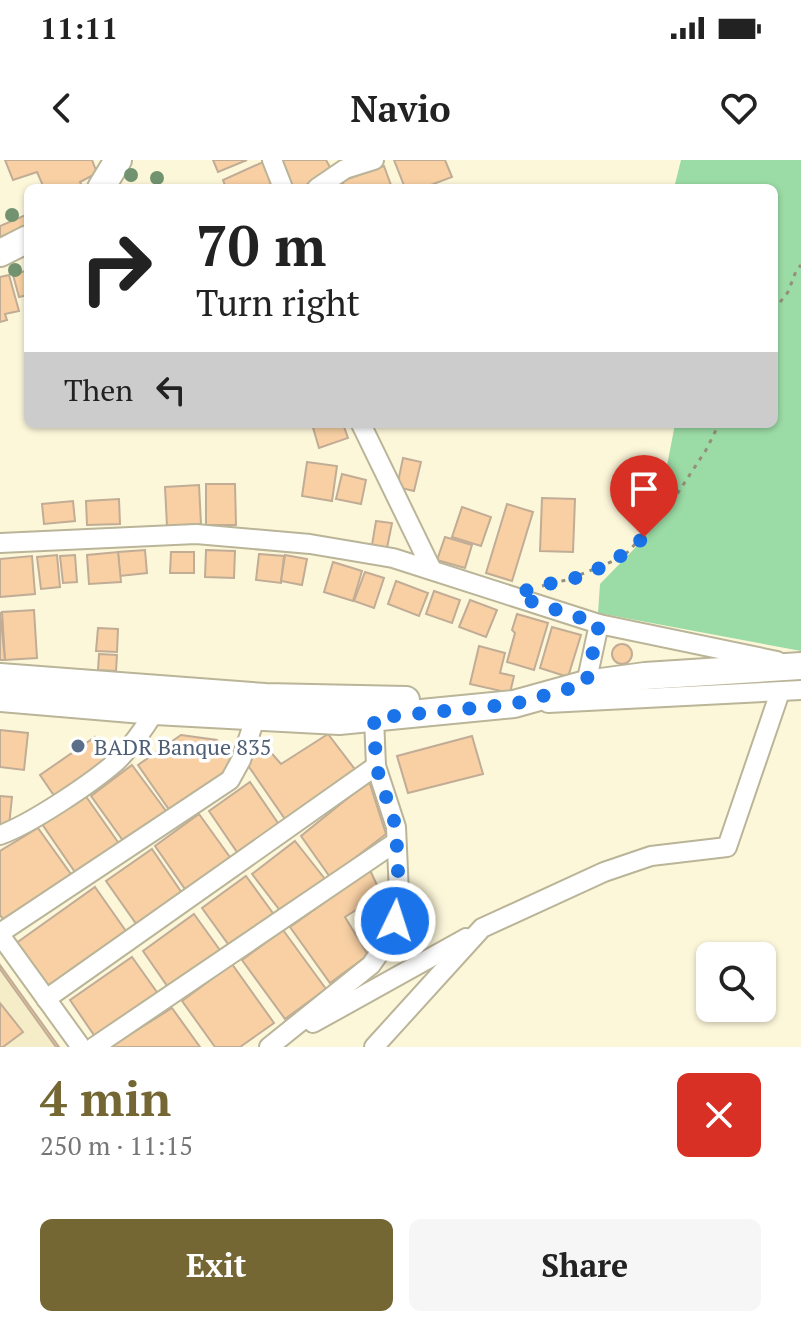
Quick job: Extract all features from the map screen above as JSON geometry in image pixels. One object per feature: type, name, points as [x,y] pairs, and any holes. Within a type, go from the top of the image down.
[{"type":"main road","points":[[103,184],[118,160]]},
{"type":"main road","points":[[0,253],[24,241]]},
{"type":"main road","points":[[0,698],[155,711],[339,721],[514,704],[586,684],[645,676],[801,666]]},
{"type":"main road","points":[[0,677],[265,697],[400,701],[448,697],[480,707]]},
{"type":"street","points":[[272,160],[281,184]]},
{"type":"street","points":[[321,184],[336,167],[374,160]]},
{"type":"street","points":[[363,428],[432,570]]},
{"type":"street","points":[[0,543],[158,535],[225,536],[310,544],[393,558],[599,624],[801,666]]},
{"type":"street","points":[[586,684],[599,624]]},
{"type":"street","points":[[514,704],[801,690]]},
{"type":"street","points":[[269,1047],[482,928],[604,872],[651,856],[727,847],[780,692]]},
{"type":"street","points":[[0,835],[44,813],[115,762],[137,740],[155,711]]},
{"type":"street","points":[[81,1047],[0,934],[230,780],[241,760],[256,716]]},
{"type":"street","points":[[269,1047],[371,965],[387,942],[395,921],[399,893],[396,827],[376,766],[374,718]]},
{"type":"street","points":[[46,999],[376,766]]},
{"type":"street","points":[[94,1047],[396,842]]},
{"type":"street","points":[[374,1047],[482,928]]},
{"type":"path","points":[[778,305],[801,265]]},
{"type":"path","points":[[518,597],[524,590],[570,579],[623,557],[666,511],[717,428]]},
{"type":"shaded area","points":[[0,965],[59,1047],[0,1047]]},
{"type":"green space","points":[[681,160],[801,160],[801,651],[598,613],[600,584],[635,548],[666,471],[674,428],[778,428],[778,184],[675,184]]},
{"type":"building","points":[[5,160],[92,160],[97,173],[81,184],[42,184],[37,172],[13,180]]},
{"type":"building","points":[[213,160],[247,160],[218,172]]},
{"type":"building","points":[[280,160],[326,160],[331,169],[307,184],[289,184]]},
{"type":"building","points":[[394,160],[445,160],[452,177],[434,184],[403,184]]},
{"type":"building","points":[[263,162],[272,184],[224,184],[223,180]]},
{"type":"building","points":[[384,166],[391,184],[343,184],[342,181]]},
{"type":"building","points":[[24,216],[24,228],[0,237],[0,226]]},
{"type":"building","points":[[24,271],[24,296],[19,297],[13,275]]},
{"type":"building","points":[[9,275],[19,311],[5,314],[7,320],[0,322],[0,277]]},
{"type":"building","points":[[313,428],[344,428],[348,438],[319,448]]},
{"type":"building","points":[[403,458],[421,462],[414,491],[397,487]]},
{"type":"building","points":[[307,462],[337,466],[332,501],[302,496]]},
{"type":"building","points":[[342,474],[366,480],[361,504],[336,499]]},
{"type":"building","points":[[206,484],[235,484],[236,525],[206,525]]},
{"type":"building","points":[[199,485],[201,524],[167,526],[165,487]]},
{"type":"building","points":[[542,498],[575,499],[573,552],[540,551]]},
{"type":"building","points":[[119,499],[120,524],[87,525],[86,501]]},
{"type":"building","points":[[73,501],[75,521],[44,524],[42,504]]},
{"type":"building","points":[[507,504],[533,512],[512,581],[486,573]]},
{"type":"building","points":[[462,507],[491,517],[481,546],[452,537]]},
{"type":"building","points":[[376,521],[392,523],[387,548],[372,545]]},
{"type":"building","points":[[445,537],[472,545],[465,568],[437,560]]},
{"type":"building","points":[[145,550],[147,573],[120,576],[118,552]]},
{"type":"building","points":[[206,550],[235,551],[234,578],[205,577]]},
{"type":"building","points":[[118,552],[121,582],[89,584],[87,555]]},
{"type":"building","points":[[171,552],[194,552],[194,573],[170,573]]},
{"type":"building","points":[[259,554],[284,556],[281,583],[256,580]]},
{"type":"building","points":[[57,555],[60,587],[41,589],[37,557]]},
{"type":"building","points":[[75,555],[77,582],[63,583],[60,556]]},
{"type":"building","points":[[285,555],[307,559],[302,585],[281,581]]},
{"type":"building","points":[[32,556],[35,594],[0,597],[0,559]]},
{"type":"building","points":[[333,562],[362,571],[353,601],[324,592]]},
{"type":"building","points":[[365,572],[384,578],[374,608],[354,601]]},
{"type":"building","points":[[396,581],[428,593],[419,616],[388,604]]},
{"type":"building","points":[[434,591],[460,600],[452,623],[426,614]]},
{"type":"building","points":[[470,600],[497,610],[486,637],[459,627]]},
{"type":"building","points":[[34,610],[37,658],[5,660],[2,612]]},
{"type":"building","points":[[0,612],[5,660],[0,660]]},
{"type":"building","points":[[517,614],[548,623],[534,670],[507,662]]},
{"type":"building","points":[[552,627],[581,635],[568,677],[540,668]]},
{"type":"building","points":[[98,628],[118,629],[117,652],[96,651]]},
{"type":"building","points":[[622,644],[629,647],[632,654],[629,661],[622,664],[615,661],[612,654],[615,647]]},
{"type":"building","points":[[479,646],[505,653],[500,673],[514,676],[510,693],[470,684]]},
{"type":"building","points":[[99,654],[117,655],[116,671],[98,670]]},
{"type":"building","points":[[0,730],[28,733],[24,770],[0,767]]},
{"type":"building","points":[[328,734],[357,772],[287,822],[247,764],[261,741],[281,764]]},
{"type":"building","points":[[181,735],[217,740],[234,765],[170,811],[138,765]]},
{"type":"building","points":[[472,736],[483,774],[408,793],[397,756]]},
{"type":"building","points":[[95,737],[110,759],[55,797],[40,775]]},
{"type":"building","points":[[132,765],[166,811],[124,842],[91,796]]},
{"type":"building","points":[[369,781],[386,834],[330,877],[301,836]]},
{"type":"building","points":[[250,782],[280,826],[239,855],[209,811]]},
{"type":"building","points":[[85,795],[120,845],[77,875],[42,824]]},
{"type":"building","points":[[0,796],[12,797],[9,826],[0,825]]},
{"type":"building","points":[[199,814],[232,860],[187,892],[155,846]]},
{"type":"building","points":[[38,828],[73,877],[3,919],[0,915],[0,851]]},
{"type":"building","points":[[295,841],[325,879],[282,913],[252,874]]},
{"type":"building","points":[[152,849],[182,893],[137,925],[106,881]]},
{"type":"building","points":[[370,870],[381,894],[345,917],[368,955],[330,983],[290,927]]},
{"type":"building","points":[[246,876],[275,916],[231,948],[202,908]]},
{"type":"building","points":[[95,887],[128,934],[48,991],[15,944]]},
{"type":"building","points":[[194,914],[222,953],[170,990],[143,951]]},
{"type":"building","points":[[283,930],[326,989],[285,1019],[242,960]]},
{"type":"building","points":[[132,957],[159,995],[96,1038],[70,1000]]},
{"type":"building","points":[[232,964],[274,1023],[240,1047],[215,1047],[182,1001]]},
{"type":"building","points":[[0,965],[59,1047],[56,1047]]},
{"type":"building","points":[[0,1003],[23,1032],[3,1047],[0,1047]]},
{"type":"building","points":[[172,1008],[200,1047],[110,1047]]},
{"type":"place","name":"BADR Banque 835","points":[[78,746]]},
{"type":"route","points":[[395,921],[399,893],[396,827],[376,766],[374,718],[514,704],[586,684],[599,624],[518,597],[532,587],[596,570],[623,557],[644,537]]}]
